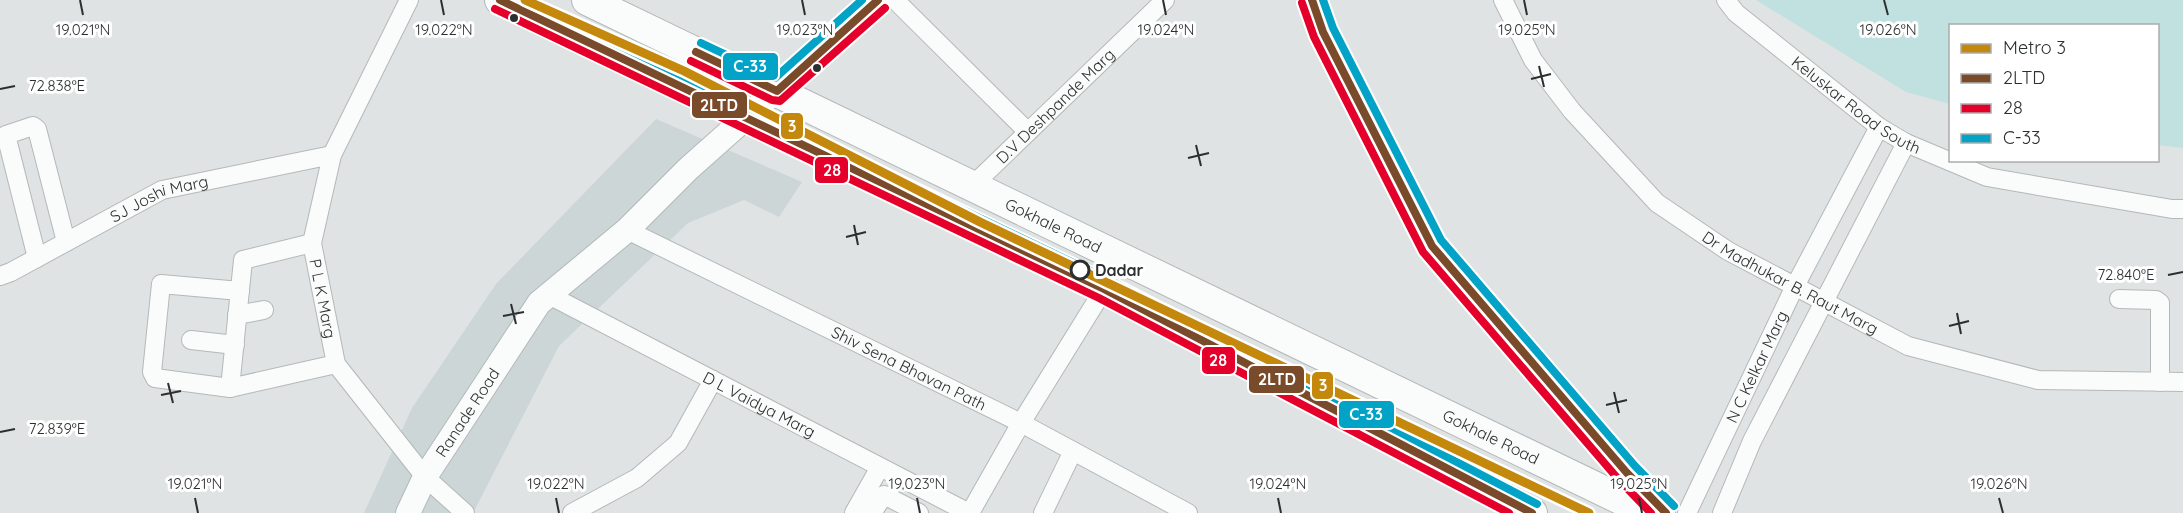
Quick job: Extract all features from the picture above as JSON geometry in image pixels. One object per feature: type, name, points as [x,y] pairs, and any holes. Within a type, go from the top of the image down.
[{"type":"main road","points":[[500,0],[1104,289],[1532,513]]},
{"type":"main road","name":"Gokhale Road","points":[[587,0],[627,9],[777,91],[971,187],[1107,249],[1648,513]]},
{"type":"street","name":"P L K Marg","points":[[409,0],[332,155],[312,243],[336,364],[425,477],[465,513]]},
{"type":"street","name":"Ranade Road","points":[[408,513],[425,477],[539,303],[627,230],[688,169],[878,0]]},
{"type":"street","points":[[895,0],[1028,132]]},
{"type":"street","name":"D.V Deshpande Marg","points":[[971,187],[1165,0]]},
{"type":"street","points":[[1312,0],[1323,32],[1432,246],[1627,473],[1666,513]]},
{"type":"street","name":"Dr Madhukar B. Raut Marg","points":[[1503,0],[1533,60],[1559,94],[1657,202],[1728,251],[1822,303],[1908,346],[2038,380],[2183,382]]},
{"type":"street","name":"Keluskar Road South","points":[[1726,0],[1736,13],[1879,127],[1906,142],[1949,160]]},
{"type":"street","points":[[37,258],[5,138],[10,134],[33,126],[37,129],[66,242]]},
{"type":"street","name":"N C Kelkar Marg","points":[[1688,513],[1794,288],[1879,127]]},
{"type":"street","name":"N C Kelkar Marg","points":[[1722,513],[1752,441],[1906,142]]},
{"type":"street","name":"SJ Joshi Marg","points":[[0,276],[162,190],[332,155]]},
{"type":"street","name":"Keluskar Road South","points":[[1953,162],[1988,177],[2183,209]]},
{"type":"street","points":[[28,227],[58,217]]},
{"type":"street","name":"Shiv Sena Bhavan Path","points":[[627,230],[1021,423],[1188,513]]},
{"type":"street","points":[[230,388],[245,258],[312,243]]},
{"type":"street","points":[[240,291],[166,283],[159,286],[153,376],[230,388],[336,364]]},
{"type":"street","points":[[970,513],[1021,423],[1104,289]]},
{"type":"street","name":"D L Vaidya Marg","points":[[549,295],[970,513]]},
{"type":"street","points":[[2119,299],[2156,300],[2160,303],[2160,382]]},
{"type":"street","points":[[237,315],[264,310]]},
{"type":"street","points":[[191,340],[235,345]]},
{"type":"street","points":[[572,513],[637,478],[678,443],[713,380]]},
{"type":"street","points":[[1043,513],[1073,451]]},
{"type":"street","points":[[854,513],[880,467]]},
{"type":"street","points":[[872,513],[884,495],[919,512],[930,492]]},
{"type":"shaded area","points":[[1756,0],[2183,0],[2183,148],[2159,145],[2159,24],[1949,24],[1949,104],[1906,92]]},
{"type":"shaded area","points":[[656,119],[802,182],[779,217],[744,200],[688,223],[559,346],[473,513],[364,513],[412,408],[496,284]]},
{"type":"metro line","name":"3","points":[[525,0],[684,71],[980,222],[1589,513]]},
{"type":"transit line","name":"2LTD","points":[[500,0],[1104,289],[1532,513]]},
{"type":"transit line","name":"C-33","points":[[524,0],[1109,280],[1537,504]]},
{"type":"transit line","name":"C-33","points":[[701,43],[775,78],[862,0]]},
{"type":"transit line","name":"2LTD","points":[[696,52],[777,91],[878,0]]},
{"type":"transit line","name":"2LTD","points":[[1312,0],[1323,32],[1432,246],[1627,473],[1666,513]]},
{"type":"transit line","name":"C-33","points":[[1323,0],[1333,28],[1441,240],[1635,466],[1674,506]]},
{"type":"transit line","name":"28","points":[[1302,3],[1314,37],[1423,252],[1619,480],[1651,513]]},
{"type":"transit line","name":"28","points":[[691,61],[772,100],[780,101],[885,8]]},
{"type":"transit line","name":"28","points":[[495,9],[1099,298],[1509,513]]},
{"type":"place","name":"Dadar","points":[[1080,270]]}]
